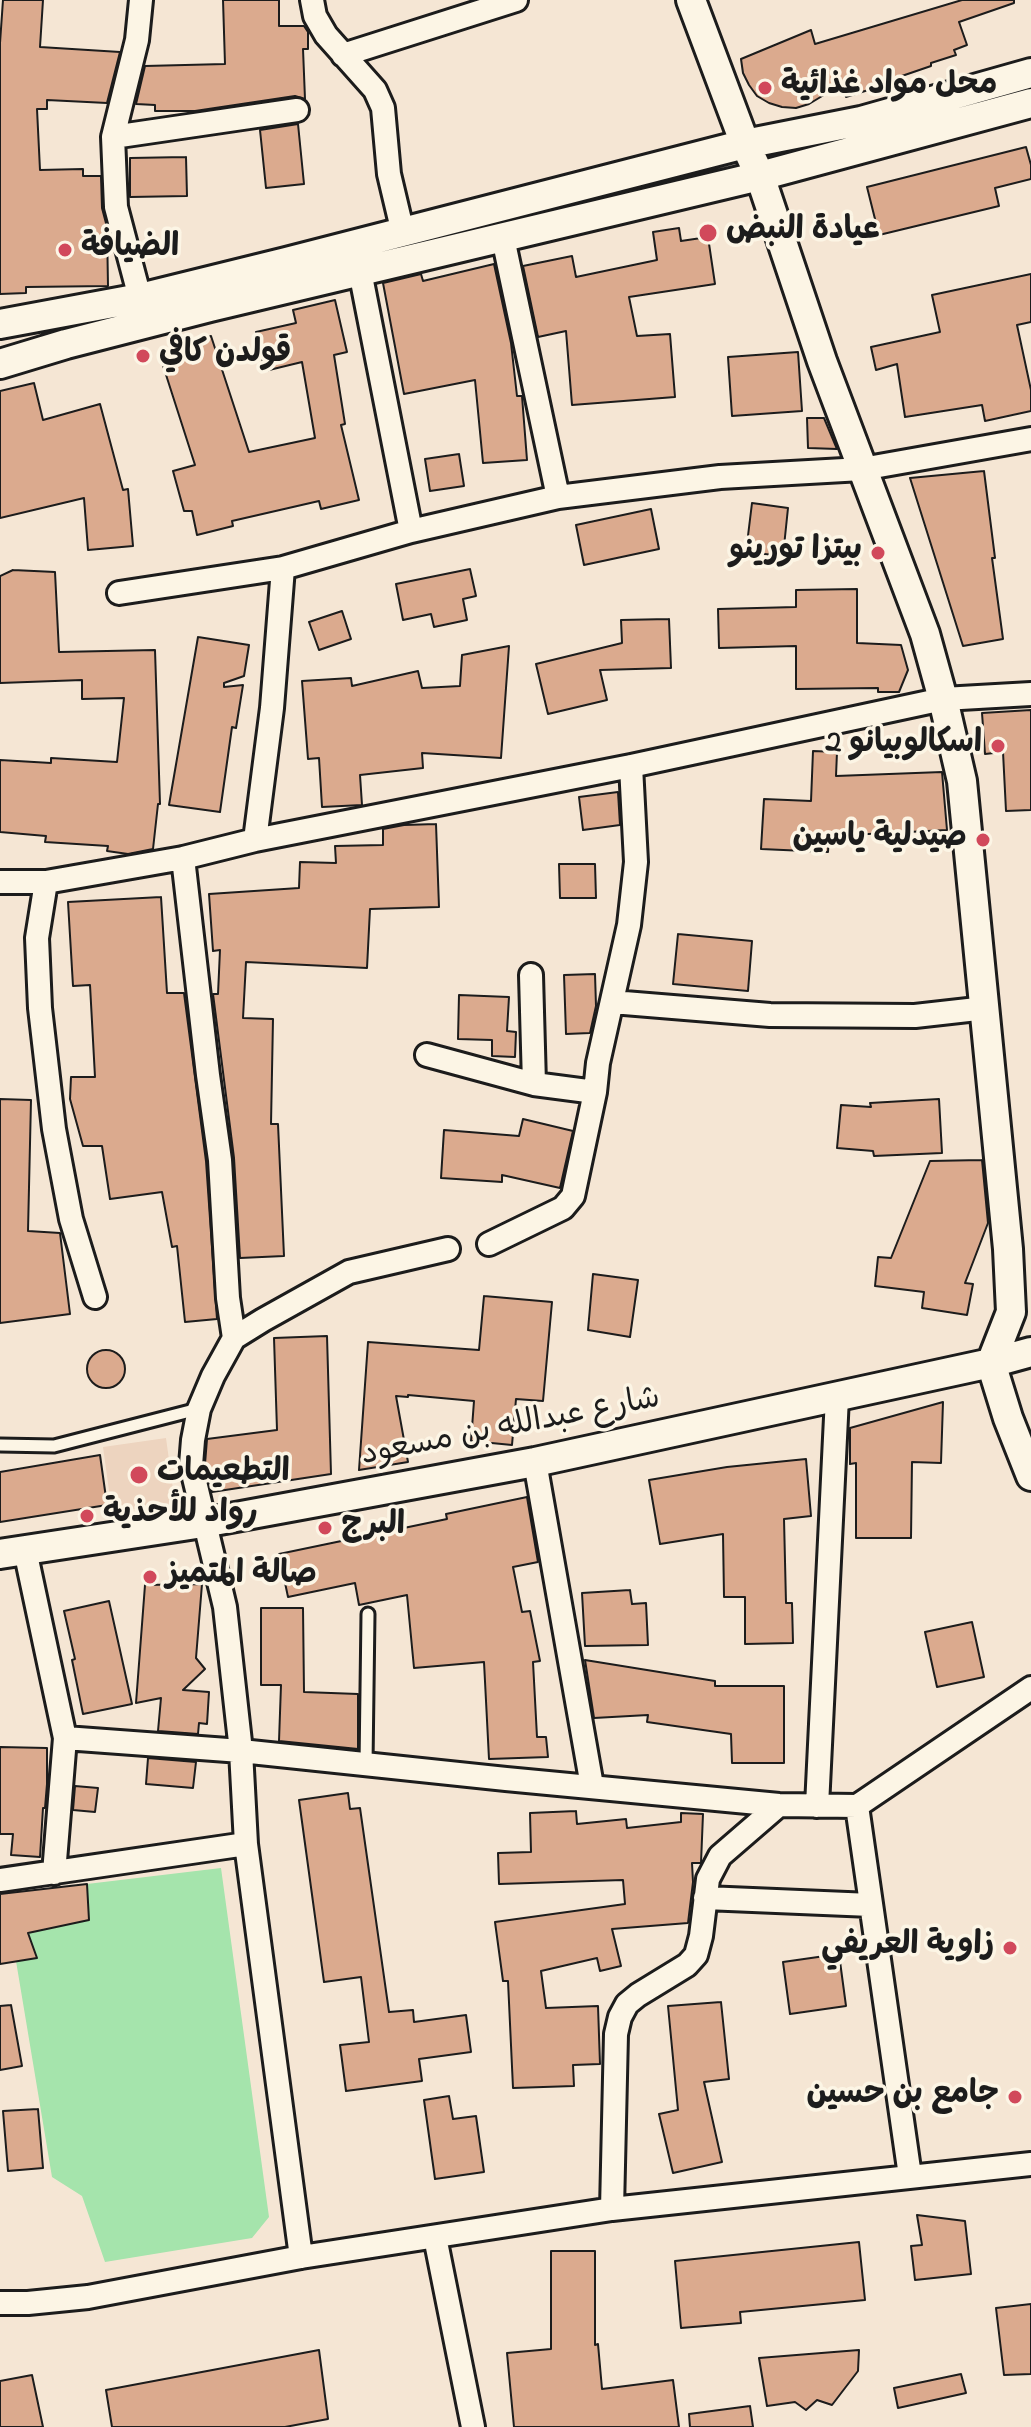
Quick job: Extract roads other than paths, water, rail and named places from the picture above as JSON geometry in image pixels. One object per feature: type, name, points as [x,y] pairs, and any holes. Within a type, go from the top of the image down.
[{"type":"street","points":[[140,298],[116,207],[113,137],[137,40],[141,0]]},
{"type":"street","points":[[312,0],[315,16],[326,35],[375,90],[383,108],[389,174],[403,233]]},
{"type":"street","points":[[343,55],[516,0]]},
{"type":"street","points":[[691,0],[760,176],[822,361],[925,634],[962,781],[1008,1249],[1011,1312],[991,1363],[1031,1476]]},
{"type":"street","points":[[0,324],[140,298],[745,144],[861,121],[1031,73]]},
{"type":"street","points":[[0,364],[360,271],[760,176],[1031,103]]},
{"type":"street","points":[[113,137],[297,110]]},
{"type":"street","points":[[503,238],[558,497]]},
{"type":"street","points":[[360,271],[411,531]]},
{"type":"street","points":[[119,593],[283,568],[411,531],[558,497],[720,477],[862,469],[1031,439]]},
{"type":"street","points":[[255,840],[272,708],[283,568]]},
{"type":"street","points":[[0,882],[46,882],[183,858],[255,840],[631,766],[943,699],[1031,694]]},
{"type":"street","points":[[489,1244],[563,1208],[573,1196],[595,1092],[598,1063],[629,925],[636,862],[631,766]]},
{"type":"street","points":[[183,858],[220,1160],[228,1298],[234,1338]]},
{"type":"street","points":[[46,882],[37,938],[40,1008],[54,1129],[71,1219],[95,1297]]},
{"type":"street","points":[[531,975],[534,1084]]},
{"type":"street","points":[[612,1002],[770,1015],[915,1016],[986,1008]]},
{"type":"street","points":[[427,1055],[534,1084],[595,1092]]},
{"type":"street","points":[[301,2257],[246,1844],[241,1751],[225,1607],[191,1465],[193,1440],[199,1409],[234,1338],[349,1272],[448,1249]]},
{"type":"street","points":[[1011,1312],[1031,1339]]},
{"type":"street","name":"شارع عبدالله بن مسعود","points":[[13,1552],[203,1523],[535,1462],[1031,1352]]},
{"type":"street","points":[[817,1806],[837,1397]]},
{"type":"street","points":[[535,1462],[592,1786]]},
{"type":"street","points":[[13,1552],[65,1738],[54,1873]]},
{"type":"street","points":[[65,1738],[241,1751],[779,1805],[857,1806],[1031,1688]]},
{"type":"street","points":[[612,2209],[616,2034],[620,2017],[627,2004],[638,1995],[687,1965],[696,1955],[708,1879],[720,1856],[779,1805]]},
{"type":"street","points":[[857,1806],[910,2176]]},
{"type":"street","points":[[0,1880],[246,1844]]},
{"type":"street","points":[[705,1898],[871,1905]]},
{"type":"street","points":[[0,2303],[88,2297],[301,2257],[612,2209],[1031,2164]]},
{"type":"street","points":[[435,2237],[473,2427]]},
{"type":"lane","points":[[0,1445],[54,1446],[199,1409]]},
{"type":"lane","points":[[366,1764],[368,1614]]},
{"type":"place","name":"محل مواد غذائية","points":[[765,88]]},
{"type":"place","name":"عيادة النبض","points":[[708,233]]},
{"type":"place","name":"الضيافة","points":[[65,250]]},
{"type":"place","name":"قولدن كافي","points":[[143,356]]},
{"type":"place","name":"بيتزا تورينو","points":[[878,553]]},
{"type":"place","name":"اسكالوبيانو 2","points":[[998,746]]},
{"type":"place","name":"صيدلية ياسين","points":[[983,840]]},
{"type":"place","name":"التطعيمات","points":[[139,1475]]},
{"type":"place","name":"رواد للأحذية","points":[[87,1516]]},
{"type":"place","name":"البرج","points":[[325,1528]]},
{"type":"place","name":"صالة المتميز","points":[[150,1577]]},
{"type":"place","name":"زاوية العريفي","points":[[1010,1948]]},
{"type":"place","name":"جامع بن حسين","points":[[1015,2097]]}]
